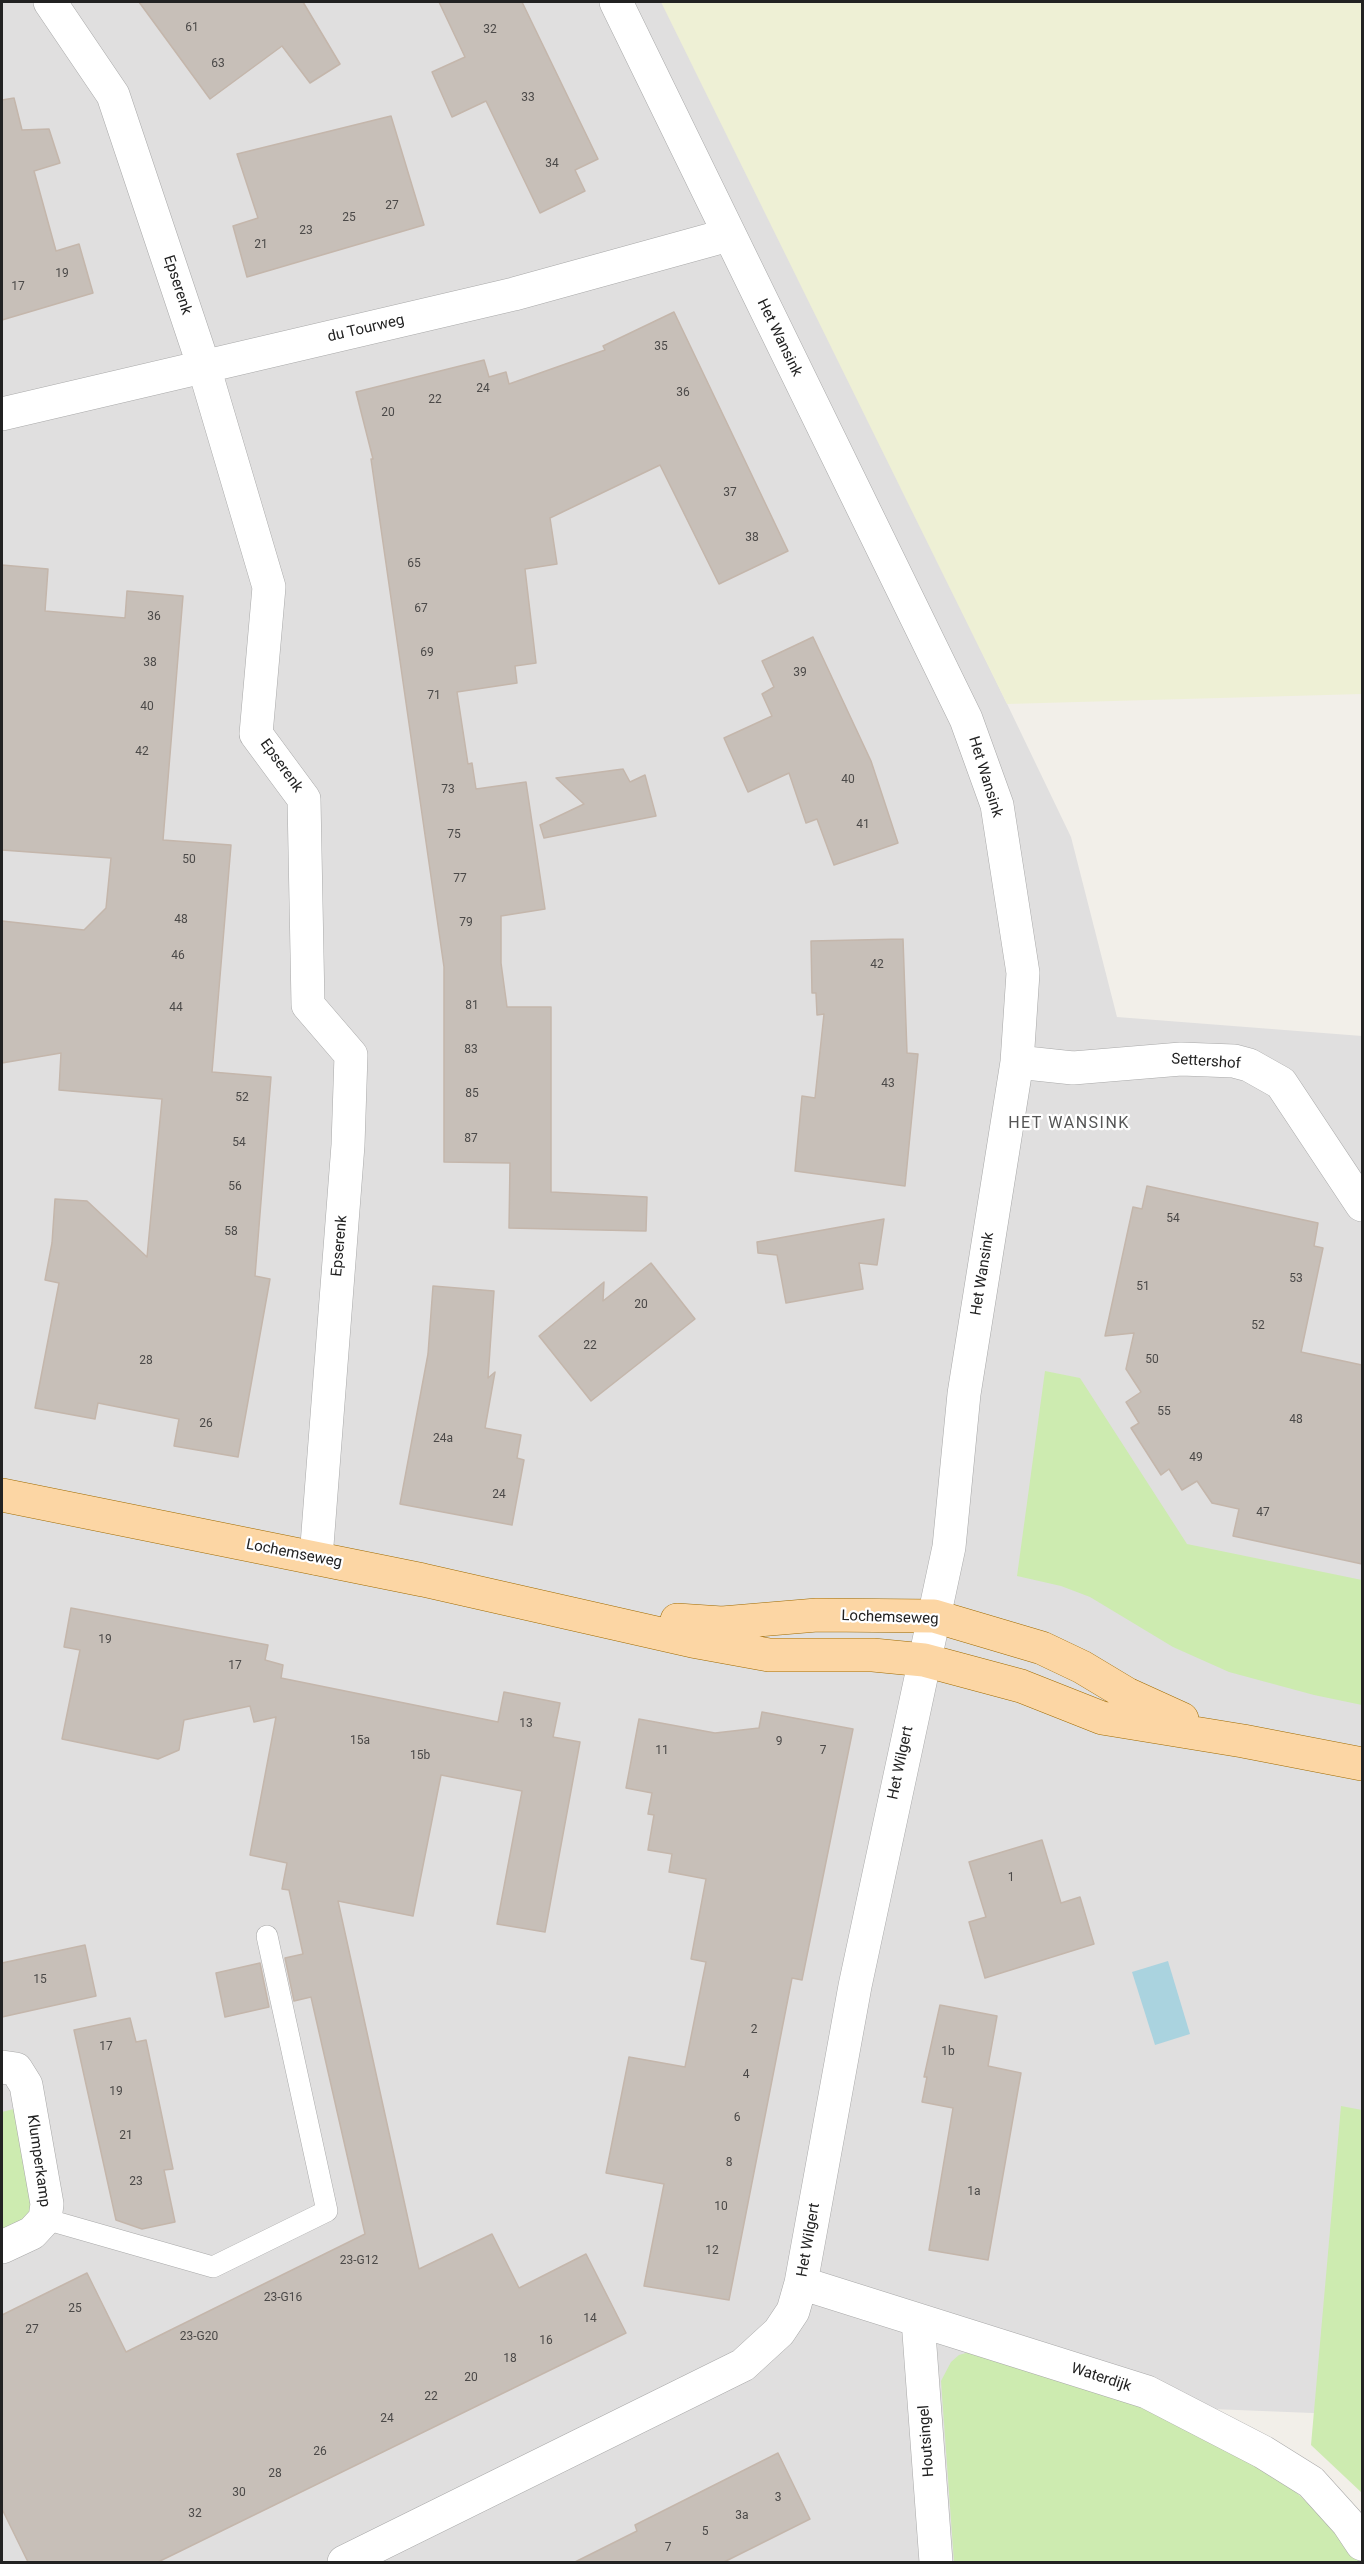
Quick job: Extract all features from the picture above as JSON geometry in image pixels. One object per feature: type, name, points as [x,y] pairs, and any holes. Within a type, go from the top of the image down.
[{"type":"main road","name":"Lochemseweg","points":[[2,1495],[316,1558],[692,1641],[770,1655],[873,1655],[924,1660],[1021,1686],[1102,1718],[1243,1741],[1362,1764]]},
{"type":"main road","name":"Lochemseweg","points":[[586,1616],[722,1623],[817,1615],[934,1616],[1042,1648],[1173,1716],[1243,1741]]},
{"type":"street","name":"Epserenk","points":[[50,2],[113,95],[204,367],[269,587],[256,734],[304,799],[308,1005],[351,1055],[348,1146],[316,1558]]},
{"type":"street","name":"Het Wansink","points":[[616,2],[966,719],[993,794],[1023,973],[1017,1062],[964,1394],[949,1547],[924,1660]]},
{"type":"street","name":"du Tourweg","points":[[2,414],[514,294],[728,235]]},
{"type":"street","name":"Settershof","points":[[1017,1062],[1073,1068],[1181,1059],[1234,1061],[1249,1065],[1281,1083],[1362,1205]]},
{"type":"street","name":"Het Wilgert","points":[[364,2558],[742,2365],[778,2332],[793,2311],[801,2283],[855,1986],[924,1660]]},
{"type":"street","name":"Klumperkamp","points":[[2,2067],[16,2069],[26,2085],[47,2204],[45,2219],[32,2233],[2,2247]]},
{"type":"street","name":"Waterdijk","points":[[801,2283],[1147,2392],[1263,2452],[1311,2482],[1348,2523],[1362,2544]]},
{"type":"street","name":"Houtsingel","points":[[918,2320],[936,2562]]},
{"type":"lane","points":[[45,2219],[213,2267],[327,2211],[267,1936]]},
{"type":"shaded area","points":[[2,2],[670,2],[1071,837],[1117,1017],[1362,1036],[1362,2415],[963,2399],[976,2562],[2,2562]]},
{"type":"green space","points":[[661,2],[1362,2],[1362,694],[1007,704]]},
{"type":"green space","points":[[1045,1371],[1080,1378],[1187,1544],[1362,1580],[1362,1705],[1314,1695],[1229,1672],[1173,1647],[1090,1597],[1061,1586],[1017,1576]]},
{"type":"green space","points":[[25,2106],[46,2213],[2,2236],[2,2112]]},
{"type":"green space","points":[[1341,2106],[1362,2110],[1362,2493],[1311,2445]]},
{"type":"green space","points":[[973,2351],[1157,2409],[1283,2480],[1312,2507],[1361,2562],[954,2562],[941,2381],[951,2362],[959,2355]]},
{"type":"water","points":[[1168,1961],[1190,2034],[1155,2045],[1132,1972]]},
{"type":"building","points":[[139,2],[303,2],[340,64],[310,83],[282,46],[210,99]]},
{"type":"building","points":[[439,2],[522,2],[598,159],[575,170],[585,191],[540,213],[486,101],[452,117],[432,72],[465,57]]},
{"type":"building","points":[[14,98],[22,130],[49,129],[60,163],[34,171],[56,251],[79,244],[93,293],[2,320],[2,100]]},
{"type":"building","points":[[391,116],[424,225],[247,277],[233,226],[258,218],[237,154]]},
{"type":"building","points":[[674,312],[788,551],[719,584],[660,465],[550,518],[557,564],[525,569],[536,663],[515,666],[517,683],[457,692],[468,764],[472,763],[476,789],[526,782],[545,909],[501,916],[501,963],[507,1007],[551,1007],[551,1192],[647,1197],[646,1231],[509,1228],[510,1163],[444,1162],[444,967],[371,459],[373,459],[356,392],[484,360],[489,377],[506,372],[509,384],[605,350],[603,346]]},
{"type":"building","points":[[2,565],[48,569],[45,611],[125,618],[127,591],[183,596],[163,840],[231,845],[212,1072],[271,1077],[255,1276],[270,1279],[238,1457],[174,1446],[179,1419],[98,1403],[95,1419],[35,1408],[59,1283],[45,1280],[52,1243],[55,1199],[87,1201],[147,1257],[162,1099],[59,1090],[61,1053],[2,1063],[2,921],[84,930],[106,908],[111,858],[2,850]]},
{"type":"building","points":[[813,637],[871,761],[898,843],[834,865],[817,819],[806,823],[789,773],[748,792],[724,738],[772,716],[762,694],[774,687],[762,661]]},
{"type":"building","points":[[623,769],[630,782],[645,775],[656,816],[544,838],[540,825],[584,804],[556,778]]},
{"type":"building","points":[[903,939],[907,1053],[918,1054],[905,1186],[795,1171],[802,1096],[815,1098],[824,1014],[817,1015],[816,993],[812,993],[811,941]]},
{"type":"building","points":[[1147,1186],[1318,1223],[1314,1246],[1323,1248],[1301,1352],[1362,1365],[1362,1564],[1233,1536],[1239,1509],[1212,1503],[1197,1481],[1182,1490],[1169,1469],[1161,1475],[1131,1428],[1139,1423],[1126,1402],[1141,1392],[1126,1369],[1134,1333],[1105,1336],[1133,1207],[1142,1209]]},
{"type":"building","points":[[884,1219],[877,1265],[859,1263],[863,1289],[786,1303],[777,1255],[758,1253],[757,1242]]},
{"type":"building","points":[[651,1263],[695,1319],[591,1401],[539,1336],[604,1282],[603,1301]]},
{"type":"building","points":[[433,1286],[494,1291],[488,1378],[495,1372],[485,1428],[521,1435],[517,1458],[524,1460],[512,1525],[400,1504],[428,1354]]},
{"type":"building","points":[[71,1608],[268,1645],[265,1660],[283,1665],[281,1678],[498,1722],[504,1692],[560,1703],[553,1737],[580,1742],[545,1932],[497,1924],[522,1791],[441,1775],[413,1916],[338,1901],[419,2269],[492,2234],[519,2288],[586,2254],[626,2333],[158,2562],[28,2562],[2,2509],[2,2315],[87,2273],[126,2352],[365,2234],[311,1997],[294,2001],[285,1958],[303,1954],[289,1890],[282,1889],[287,1863],[250,1855],[276,1717],[254,1722],[250,1706],[184,1720],[179,1750],[158,1759],[62,1739],[80,1650],[64,1647]]},
{"type":"building","points":[[762,1712],[853,1729],[802,1980],[792,1978],[729,2300],[644,2286],[664,2184],[606,2173],[629,2057],[685,2067],[706,1962],[691,1959],[706,1879],[669,1872],[672,1854],[648,1850],[654,1815],[648,1814],[652,1793],[626,1788],[639,1719],[715,1733],[759,1728]]},
{"type":"building","points":[[1042,1840],[1061,1903],[1080,1897],[1094,1944],[985,1978],[969,1922],[986,1917],[969,1862]]},
{"type":"building","points":[[85,1945],[96,1996],[2,2017],[2,1963]]},
{"type":"building","points":[[260,1963],[269,2007],[225,2017],[216,1973]]},
{"type":"building","points":[[940,2005],[997,2016],[988,2066],[1021,2073],[988,2260],[929,2250],[953,2108],[922,2102],[927,2077],[924,2077]]},
{"type":"building","points":[[130,2018],[136,2042],[146,2040],[173,2169],[164,2170],[175,2222],[142,2229],[116,2220],[74,2030]]},
{"type":"building","points":[[778,2453],[810,2519],[724,2562],[575,2562],[637,2531],[635,2525]]},
{"type":"district","name":"HET WANSINK","points":[[1069,1124]]}]
